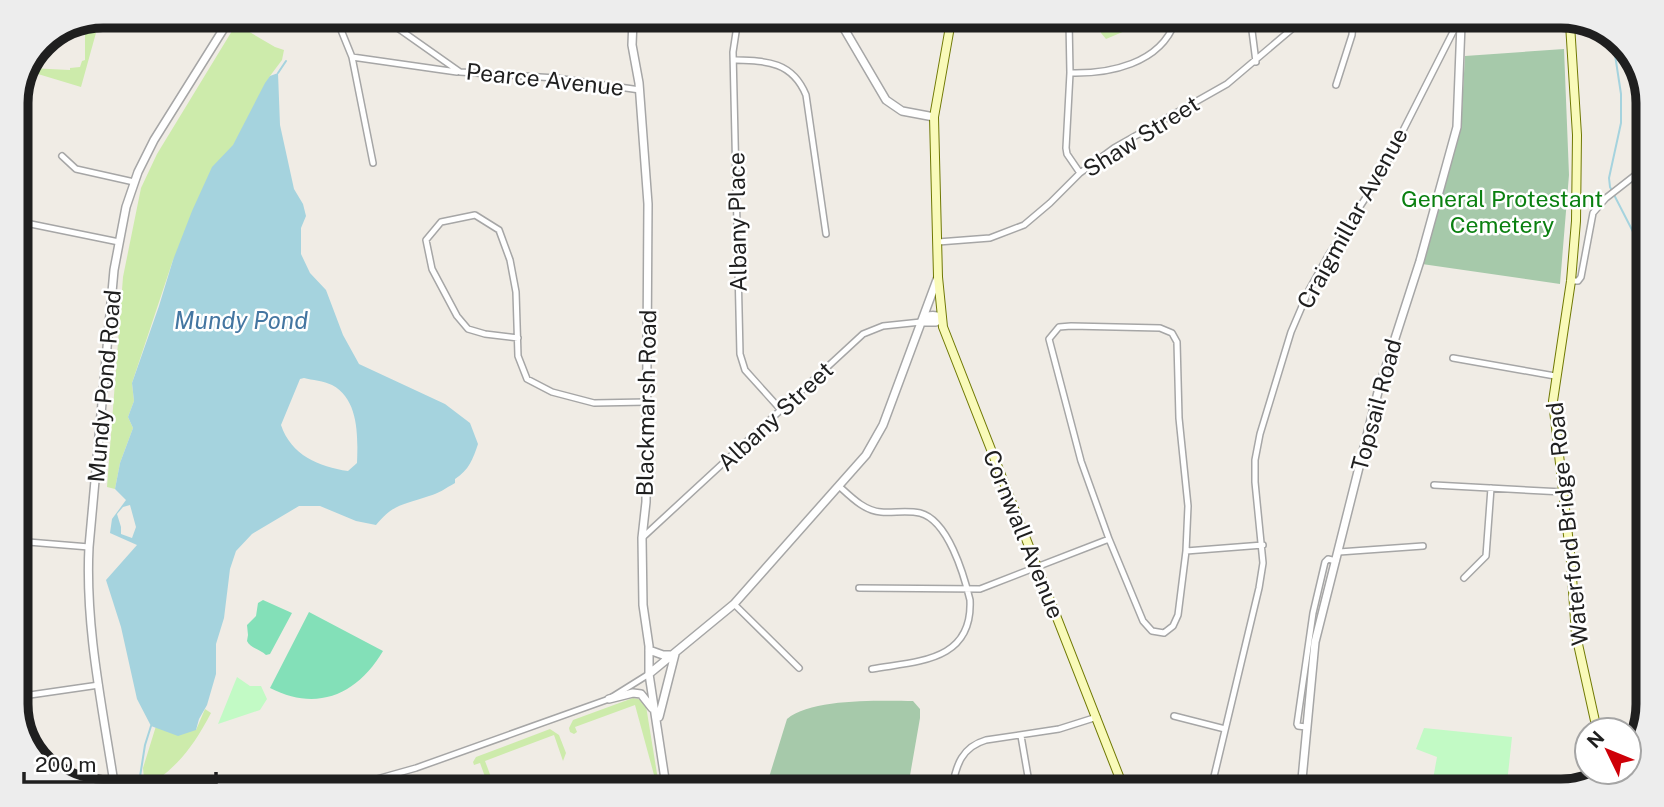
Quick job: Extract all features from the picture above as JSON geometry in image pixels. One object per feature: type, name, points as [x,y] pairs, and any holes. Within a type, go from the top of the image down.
[{"type":"main road","name":"Cornwall Avenue","points":[[950,28],[934,117],[941,317],[948,344],[1120,779]]},
{"type":"main road","name":"Waterford Bridge Road","points":[[1570,29],[1577,147],[1576,221],[1571,281],[1555,376],[1553,411],[1576,635],[1594,716]]},
{"type":"street","name":"Mundy Pond Road","points":[[113,779],[89,614],[89,547],[119,242],[134,182],[167,117],[223,28]]},
{"type":"street","points":[[341,28],[352,57],[373,163]]},
{"type":"street","name":"Pearce Avenue","points":[[398,28],[460,72],[556,78],[640,90]]},
{"type":"street","name":"Blackmarsh Road","points":[[633,28],[632,45],[640,90],[648,204],[643,605],[649,674],[665,779]]},
{"type":"street","name":"Albany Place","points":[[736,28],[733,40],[740,354],[745,370],[754,383],[780,410]]},
{"type":"street","points":[[843,28],[886,100],[902,111],[934,117]]},
{"type":"street","points":[[1069,28],[1066,148],[1080,173]]},
{"type":"street","points":[[1070,73],[1097,74],[1139,60],[1161,46],[1172,28]]},
{"type":"street","points":[[1252,28],[1256,62]]},
{"type":"street","name":"Shaw Street","points":[[937,242],[990,238],[1016,230],[1051,203],[1080,173],[1114,148],[1227,85],[1293,28]]},
{"type":"street","points":[[1336,85],[1353,28]]},
{"type":"street","name":"Craigmillar Avenue","points":[[1212,779],[1259,588],[1263,563],[1255,460],[1290,332],[1308,290],[1381,174],[1457,28]]},
{"type":"street","name":"Topsail Road","points":[[1302,779],[1315,642],[1379,388],[1420,261],[1457,127],[1459,28]]},
{"type":"street","points":[[352,57],[460,72]]},
{"type":"street","points":[[734,60],[764,61],[792,72],[800,81],[806,95],[826,234]]},
{"type":"street","points":[[62,156],[76,169],[134,182]]},
{"type":"street","points":[[1571,281],[1578,281],[1581,277],[1593,213],[1606,198],[1636,175]]},
{"type":"street","points":[[518,338],[468,329],[457,316],[432,269],[426,240],[441,222],[475,215],[499,230],[510,260],[516,292],[518,338],[518,356],[527,379],[552,392],[594,403],[647,402]]},
{"type":"street","points":[[28,223],[119,242]]},
{"type":"street","points":[[609,699],[649,674],[734,604],[840,487],[876,440],[938,277]]},
{"type":"street","name":"Albany Street","points":[[642,538],[863,334],[883,326],[936,322],[941,317]]},
{"type":"street","points":[[1059,327],[1160,328],[1170,331],[1179,351],[1179,418],[1188,506],[1186,551],[1176,619],[1170,629],[1156,633],[1143,621],[1109,539],[1081,461],[1051,351],[1049,340],[1059,327]]},
{"type":"street","points":[[1453,358],[1555,376]]},
{"type":"street","points":[[1434,485],[1563,492]]},
{"type":"street","points":[[840,487],[853,499],[874,511],[919,513],[933,520],[948,539],[968,590],[971,610],[962,634],[948,651],[936,658],[872,669]]},
{"type":"street","points":[[1464,578],[1486,556],[1491,488]]},
{"type":"street","points":[[859,588],[968,590],[991,586],[1109,539]]},
{"type":"street","points":[[28,541],[89,547]]},
{"type":"street","points":[[1186,551],[1262,545]]},
{"type":"street","points":[[1339,552],[1423,546]]},
{"type":"street","points":[[734,604],[799,668]]},
{"type":"street","points":[[649,650],[663,655],[675,654]]},
{"type":"street","points":[[658,721],[675,654]]},
{"type":"street","points":[[28,695],[99,685]]},
{"type":"street","points":[[376,779],[437,761],[609,699],[633,693],[641,694],[650,703],[658,721]]},
{"type":"street","points":[[954,779],[958,761],[970,747],[986,740],[1064,728],[1097,716]]},
{"type":"street","points":[[1174,716],[1225,729]]},
{"type":"street","points":[[1021,736],[1028,779]]},
{"type":"green space","points":[[97,28],[81,87],[35,73],[37,68],[70,70],[80,67],[85,60],[85,30]]},
{"type":"green space","points":[[234,28],[243,28],[284,50],[282,60],[270,76],[173,260],[132,383],[134,401],[128,417],[133,428],[120,463],[115,489],[107,487],[123,277],[141,188],[157,154]]},
{"type":"green space","points":[[1101,28],[1128,28],[1106,39]]},
{"type":"green space","name":"General Protestant Cemetery","points":[[1564,49],[1569,175],[1560,284],[1422,264],[1461,126],[1465,56]]},
{"type":"green space","points":[[263,600],[292,613],[270,654],[266,655],[247,641],[247,625],[256,616],[258,603]]},
{"type":"green space","points":[[309,612],[383,651],[361,679],[348,688],[334,695],[304,699],[270,688]]},
{"type":"green space","points":[[237,677],[250,686],[261,686],[267,699],[260,710],[218,724]]},
{"type":"green space","points":[[633,698],[642,700],[646,706],[658,779],[655,779],[635,705],[575,727],[577,732],[574,734],[569,728],[573,720]]},
{"type":"green space","points":[[866,701],[913,701],[920,709],[909,779],[768,779],[787,719],[813,707]]},
{"type":"green space","points":[[205,709],[211,713],[182,758],[158,779],[144,779],[143,768],[156,726],[196,730]]},
{"type":"green space","points":[[1424,728],[1512,737],[1506,779],[1433,779],[1437,757],[1416,749]]},
{"type":"green space","points":[[550,729],[559,735],[566,753],[563,761],[554,735],[485,761],[492,779],[486,779],[480,763],[474,765],[476,757]]},
{"type":"water","name":"Mundy Pond","points":[[278,73],[280,125],[294,189],[303,204],[306,216],[301,228],[301,254],[310,273],[326,290],[343,335],[359,364],[445,404],[470,423],[478,444],[470,464],[455,479],[455,483],[436,494],[394,509],[376,525],[356,521],[320,506],[299,506],[252,534],[236,551],[230,569],[224,618],[216,644],[216,674],[207,705],[196,730],[178,736],[151,726],[137,699],[121,627],[106,580],[137,545],[110,533],[112,519],[126,500],[115,489],[120,463],[133,428],[128,417],[134,401],[132,383],[173,260],[212,167],[233,145],[270,76]],"holes":[[[300,379],[332,385],[341,391],[352,409],[357,431],[357,463],[348,471],[307,458],[292,444],[281,425]],[[130,505],[136,527],[132,538],[121,534],[117,514],[123,507]]]},
{"type":"waterway","points":[[1615,52],[1621,94],[1621,123],[1609,178],[1610,187],[1636,238]]},
{"type":"waterway","points":[[278,73],[286,61]]},
{"type":"waterway","points":[[140,779],[151,726]]}]
